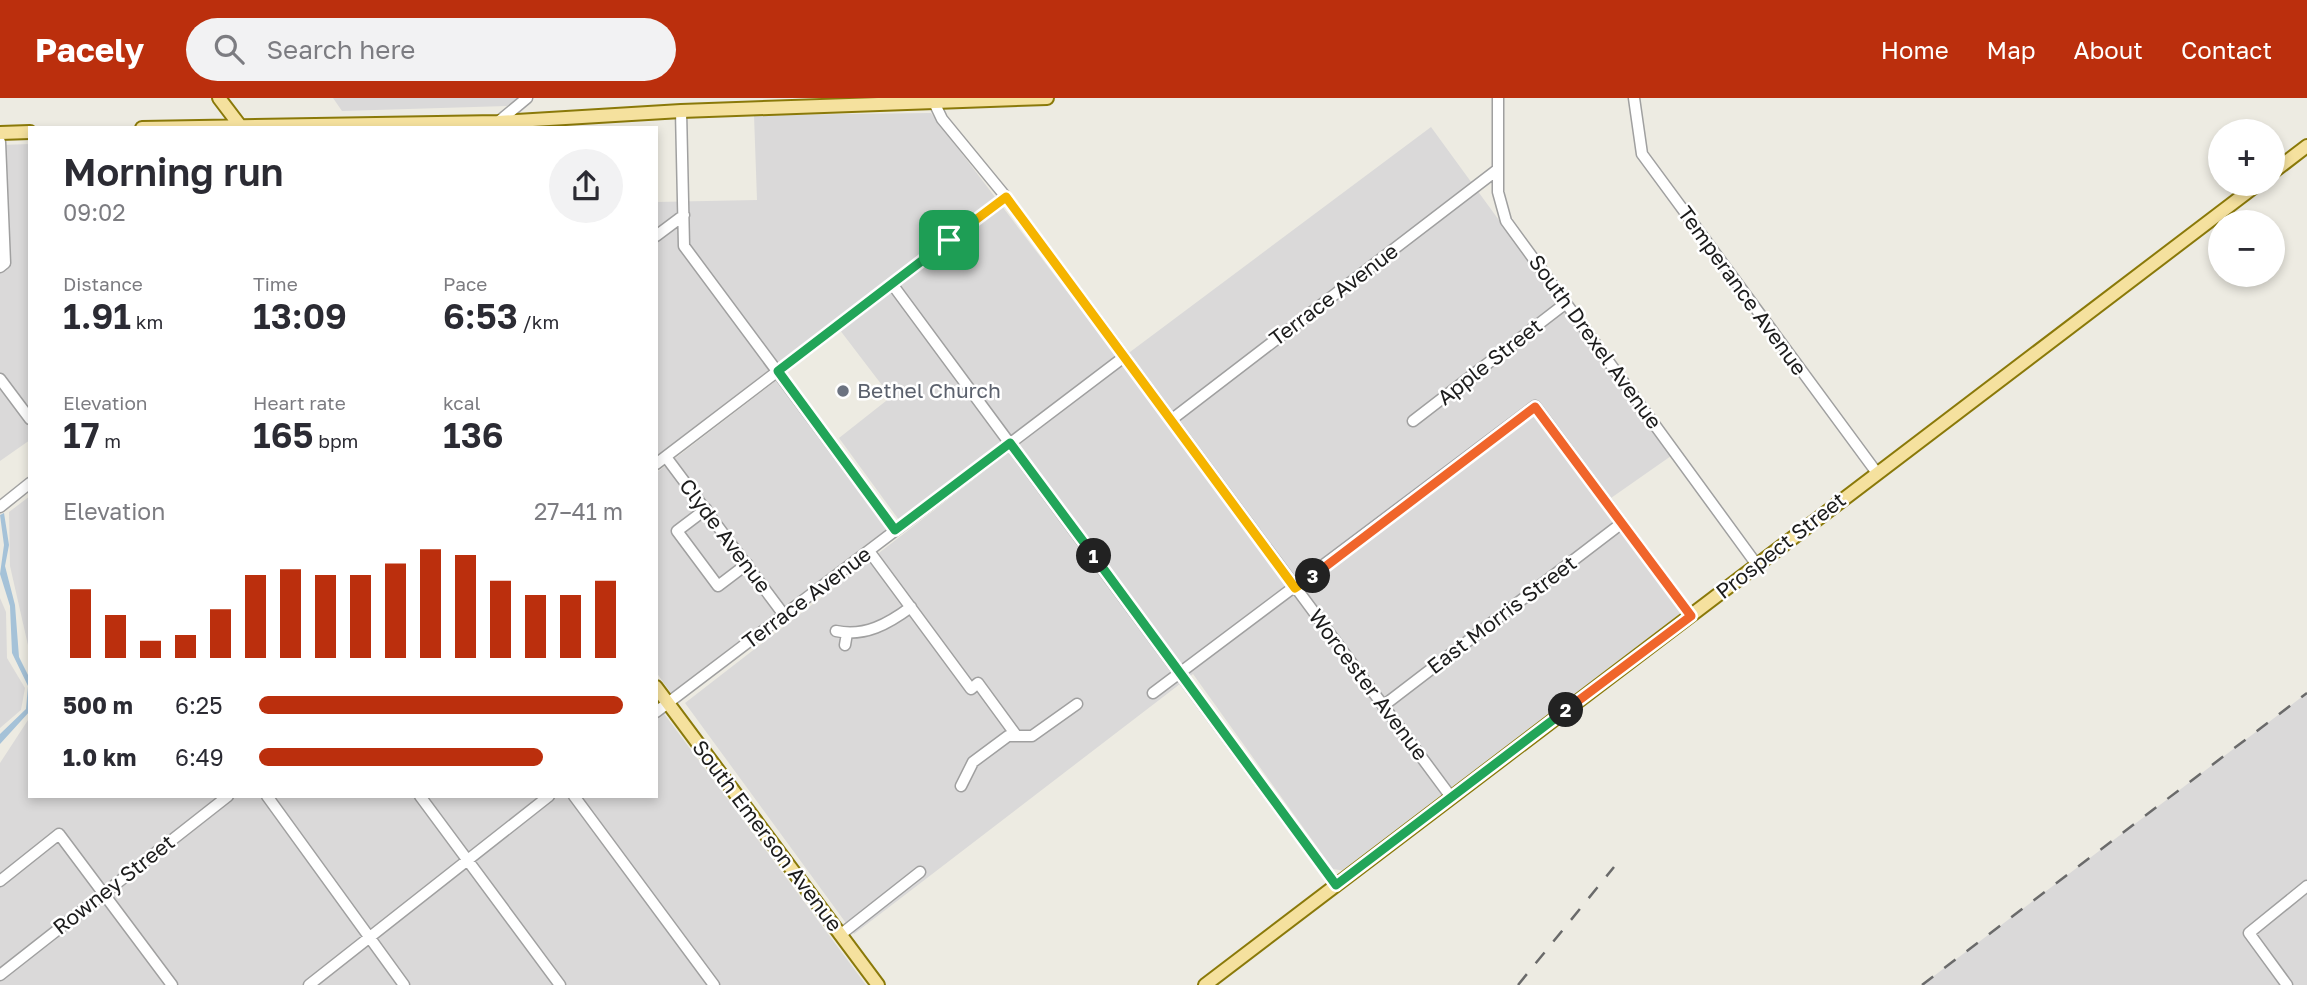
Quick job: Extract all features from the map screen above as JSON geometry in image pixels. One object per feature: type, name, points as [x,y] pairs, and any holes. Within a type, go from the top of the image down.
[{"type":"main road","points":[[219,98],[240,126],[494,125],[681,111],[1047,98]]},
{"type":"main road","points":[[0,133],[28,132]]},
{"type":"main road","points":[[2285,163],[2307,146]]},
{"type":"main road","name":"Prospect Street","points":[[1205,985],[2242,196]]},
{"type":"main road","name":"South Emerson Avenue","points":[[658,690],[877,985]]},
{"type":"street","points":[[494,125],[527,98]]},
{"type":"street","name":"South Drexel Avenue","points":[[1498,98],[1498,196],[1504,217],[1757,565]]},
{"type":"street","name":"Temperance Avenue","points":[[1634,98],[1642,154],[1877,473]]},
{"type":"street","name":"Worcester Avenue","points":[[932,100],[942,119],[1006,197],[1451,797]]},
{"type":"street","points":[[681,111],[684,246],[895,530]]},
{"type":"street","points":[[0,142],[5,263],[0,267]]},
{"type":"street","name":"Terrace Avenue","points":[[1171,420],[1497,170]]},
{"type":"street","points":[[658,463],[1006,197]]},
{"type":"street","points":[[658,234],[684,215]]},
{"type":"street","points":[[892,284],[1336,885]]},
{"type":"street","name":"Apple Street","points":[[1413,421],[1566,303]]},
{"type":"street","name":"Terrace Avenue","points":[[658,710],[1124,357]]},
{"type":"street","points":[[0,379],[28,416]]},
{"type":"street","points":[[1153,693],[1535,407],[1691,616]]},
{"type":"street","name":"Clyde Avenue","points":[[666,457],[785,615]]},
{"type":"street","points":[[0,507],[28,485]]},
{"type":"street","points":[[706,509],[677,531],[718,586],[747,564]]},
{"type":"street","name":"East Morris Street","points":[[1383,706],[1622,523]]},
{"type":"street","points":[[869,551],[971,688],[978,684],[1016,735]]},
{"type":"street","points":[[836,631],[847,633],[881,628],[911,607]]},
{"type":"street","points":[[845,645],[847,633]]},
{"type":"street","points":[[961,786],[977,758],[1008,736],[1032,736],[1077,704]]},
{"type":"street","name":"Rowney Street","points":[[0,975],[225,798]]},
{"type":"street","points":[[268,798],[404,985]]},
{"type":"street","points":[[422,798],[560,985]]},
{"type":"street","points":[[309,985],[546,798]]},
{"type":"street","points":[[575,798],[714,985]]},
{"type":"street","points":[[0,880],[59,834],[172,985]]},
{"type":"street","points":[[840,935],[920,872]]},
{"type":"street","points":[[2287,985],[2249,933],[2307,886]]},
{"type":"shaded area","points":[[333,98],[518,98],[507,106],[342,111]]},
{"type":"shaded area","points":[[931,113],[1116,356],[899,520],[839,438],[891,397],[833,321],[658,454],[658,202],[757,200],[754,115]]},
{"type":"shaded area","points":[[1431,127],[1671,456],[1601,505],[1683,612],[1681,615],[1345,871],[1333,869],[1193,674],[854,934],[685,703],[1021,443],[1130,352]]},
{"type":"shaded area","points":[[28,144],[28,441],[0,461],[0,145]]},
{"type":"shaded area","points":[[777,380],[888,528],[671,693],[658,675],[658,471]]},
{"type":"shaded area","points":[[28,498],[28,645],[10,566],[9,512]]},
{"type":"shaded area","points":[[0,598],[6,612],[7,658],[25,688],[21,710],[0,728]]},
{"type":"shaded area","points":[[2307,693],[2307,985],[1922,985],[2148,814]]},
{"type":"shaded area","points":[[658,706],[866,985],[0,985],[0,763],[28,720],[28,798],[658,798]]},
{"type":"water","points":[[4,513],[9,545],[5,566],[15,605],[19,657],[28,675],[28,686],[12,653],[10,606],[0,574],[4,545],[0,515]]},
{"type":"water","points":[[28,686],[28,713],[0,744],[0,734],[26,709]]},
{"type":"railway","points":[[1922,985],[2307,693]]},
{"type":"railway","points":[[1518,985],[1614,867]]},
{"type":"place","name":"Bethel Church","points":[[843,391]]},
{"type":"route","points":[[1006,197],[1295,588],[1535,407],[1691,616],[1336,885],[1010,443],[895,530],[778,371],[949,240],[1006,197]]}]
